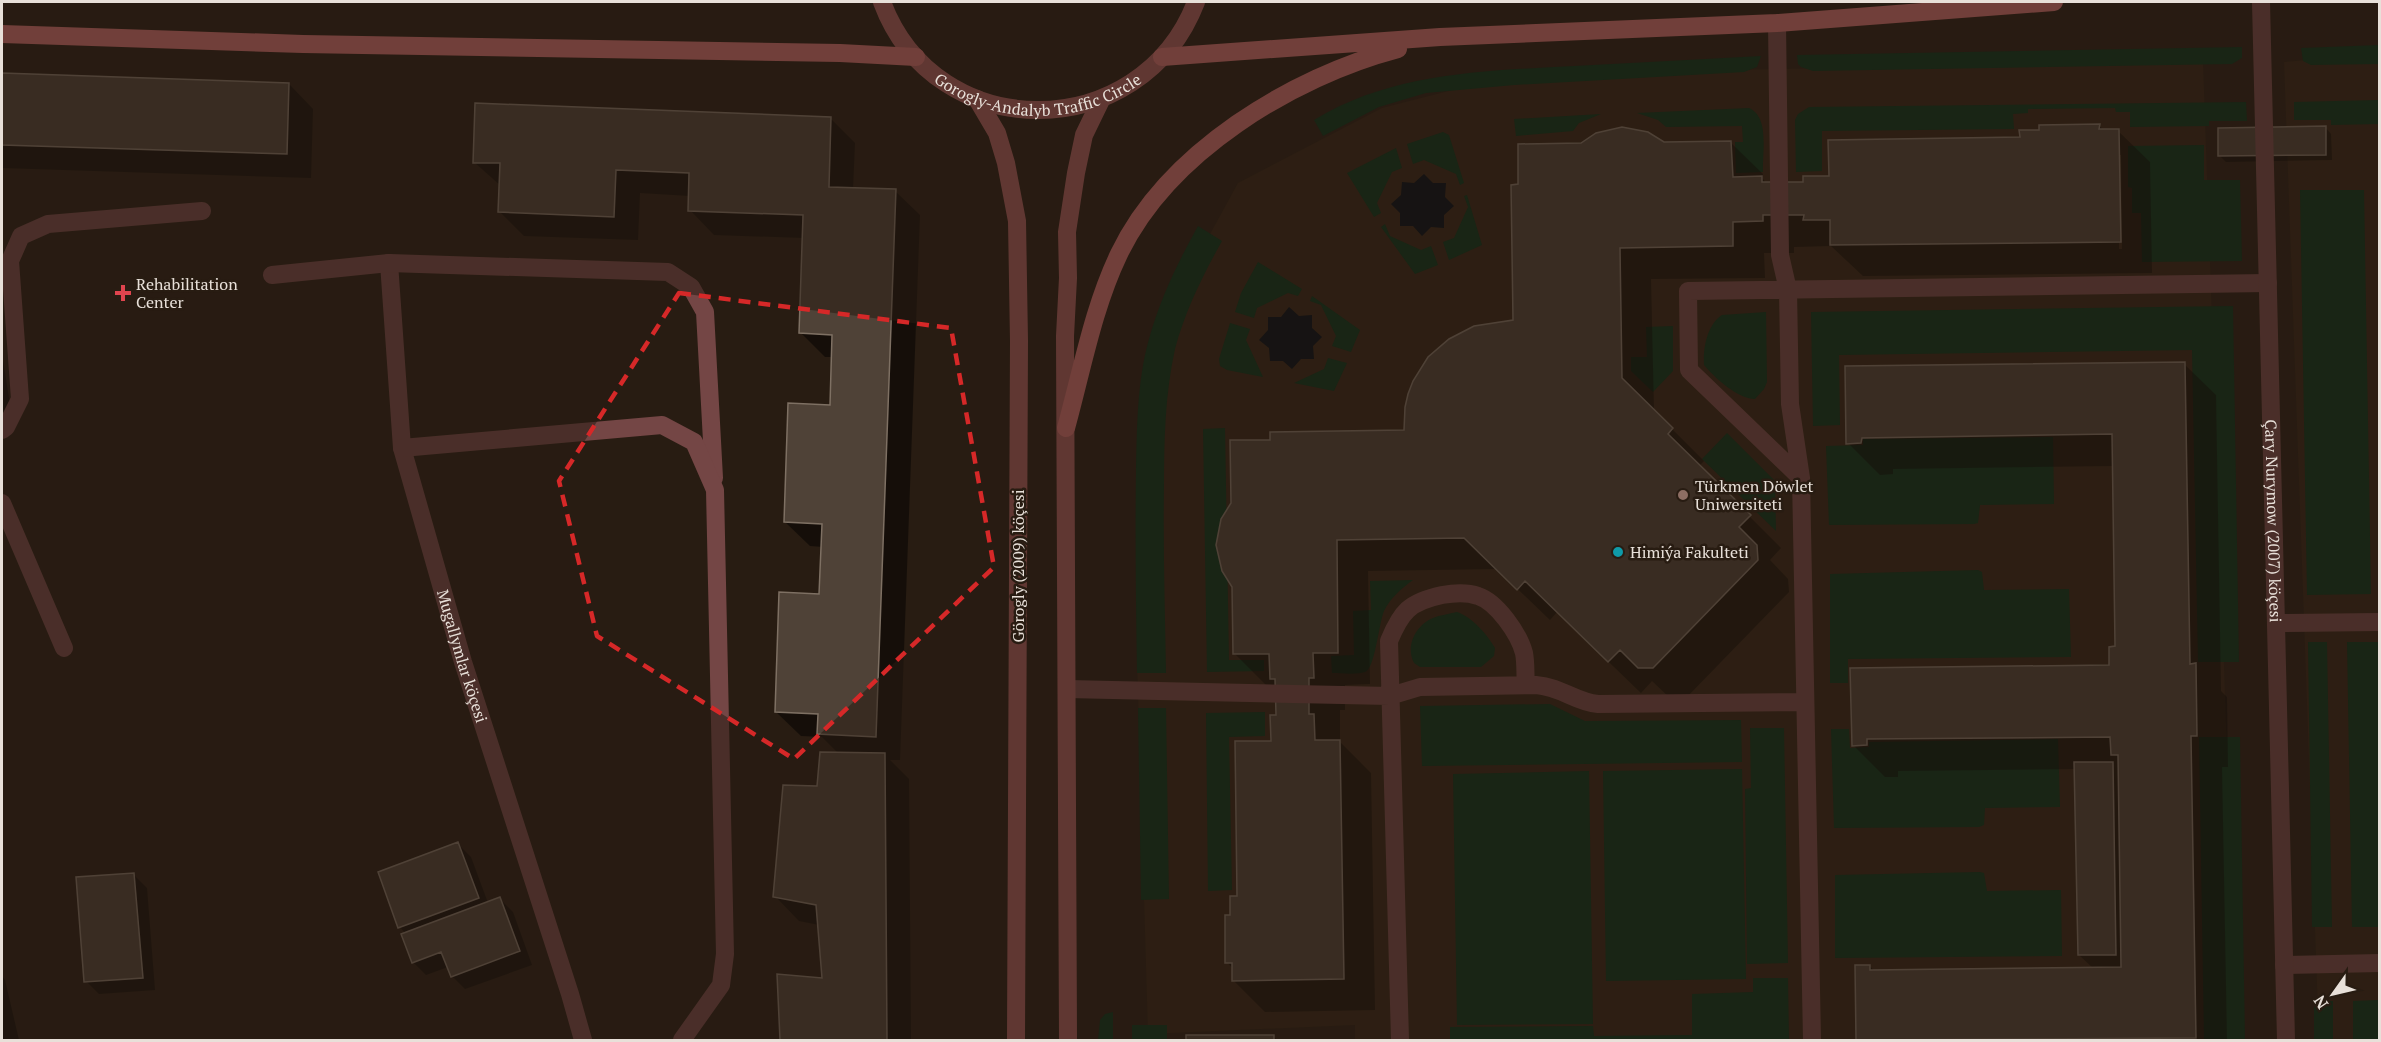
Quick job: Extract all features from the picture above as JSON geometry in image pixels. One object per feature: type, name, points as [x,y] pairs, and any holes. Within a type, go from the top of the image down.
[{"type":"main road","points":[[1162,57],[1440,37],[1777,23],[2054,2]]},
{"type":"main road","points":[[2,34],[303,44],[828,53],[916,57]]},
{"type":"main road","points":[[1066,428],[1097,313],[1118,255],[1135,224],[1174,177],[1226,132],[1291,93],[1371,56],[1440,37]]},
{"type":"street","name":"Gorogly-Andalyb Traffic Circle","points":[[882,2],[900,37],[934,74],[977,99],[1002,107],[1026,111],[1051,111],[1076,107],[1101,99],[1144,75],[1178,38],[1196,2]]},
{"type":"street","name":"Çary Nurymow (2007) köçesi","points":[[2261,2],[2286,1041]]},
{"type":"street","points":[[1777,23],[1780,255],[1788,290],[1790,404],[1801,478],[1812,1041]]},
{"type":"street","name":"Görogly (2009) köçesi","points":[[977,99],[997,133],[1006,163],[1017,221],[1019,376],[1016,1041]]},
{"type":"street","points":[[1068,1041],[1067,232],[1084,135],[1101,99]]},
{"type":"street","points":[[2,430],[6,427],[20,399],[10,261],[21,236],[48,224],[202,211]]},
{"type":"street","points":[[272,275],[389,263],[668,272],[691,287],[705,312],[715,490],[725,954],[721,986],[682,1041]]},
{"type":"street","name":"Mugallymlar köçesi","points":[[389,263],[402,448],[463,662],[583,1041]]},
{"type":"street","points":[[1801,478],[1689,370],[1688,291],[2268,283]]},
{"type":"street","points":[[402,448],[663,425],[694,441],[715,490]]},
{"type":"street","points":[[2,503],[64,648]]},
{"type":"street","points":[[1400,1041],[1389,641],[1398,619],[1409,608],[1428,598],[1454,593],[1479,596],[1497,609],[1513,630],[1524,653],[1526,685]]},
{"type":"street","points":[[2276,623],[2379,622]]},
{"type":"street","points":[[1067,689],[1390,696],[1420,687],[1526,685],[1552,686],[1588,703],[1598,705],[1805,702]]},
{"type":"street","points":[[2284,965],[2379,963]]},
{"type":"highlighted area","points":[[679,293],[951,328],[994,567],[794,759],[597,636],[559,481]]},
{"type":"shaded area","points":[[2379,54],[2379,1040],[2319,1040],[2284,62]]},
{"type":"shaded area","name":"Türkmen Döwlet Uniwersiteti","points":[[2203,61],[2237,1040],[1355,1040],[1355,1025],[1148,1034],[1137,659],[1157,331],[1238,183],[1382,108],[1515,74]]},
{"type":"shaded area","points":[[1424,174],[1433,183],[1446,183],[1445,197],[1454,206],[1444,215],[1444,228],[1431,227],[1422,236],[1413,226],[1400,226],[1400,213],[1391,204],[1401,195],[1402,182],[1414,183]]},
{"type":"shaded area","points":[[1289,307],[1299,316],[1312,315],[1312,328],[1322,337],[1313,346],[1314,359],[1301,359],[1292,369],[1283,361],[1270,361],[1269,348],[1259,340],[1268,330],[1268,317],[1281,317]]},
{"type":"green space","points":[[2379,45],[2379,64],[2311,65],[2303,61],[2301,48]]},
{"type":"green space","points":[[2242,47],[2242,58],[2232,64],[1813,71],[1798,64],[1797,55]]},
{"type":"green space","points":[[1761,56],[1757,67],[1744,72],[1514,85],[1426,93],[1379,107],[1323,136],[1314,120],[1344,104],[1375,92],[1440,77],[1507,70]]},
{"type":"green space","points":[[2379,100],[2379,124],[2331,125],[2331,120],[2294,120],[2294,102]]},
{"type":"green space","points":[[2246,102],[2247,121],[2209,121],[2209,126],[2130,127],[2130,112],[2116,112],[2115,108],[2028,109],[2028,113],[2013,114],[2014,129],[1822,131],[1822,171],[1796,172],[1795,120],[1798,114],[1809,107]]},
{"type":"green space","points":[[1749,108],[1760,119],[1764,136],[1763,172],[1736,173],[1735,142],[1743,142],[1742,126],[1666,127],[1658,120],[1637,113]]},
{"type":"green space","points":[[1601,114],[1579,123],[1573,131],[1516,136],[1514,119]]},
{"type":"green space","points":[[1443,132],[1449,135],[1464,183],[1460,185],[1456,174],[1424,160],[1413,164],[1407,144]]},
{"type":"green space","points":[[2204,145],[2204,180],[2240,180],[2242,261],[2142,262],[2141,213],[2132,213],[2132,188],[2128,187],[2128,146]]},
{"type":"green space","points":[[1396,148],[1402,168],[1392,172],[1377,203],[1381,213],[1374,217],[1347,173]]},
{"type":"green space","points":[[2300,190],[2364,190],[2371,594],[2307,595]]},
{"type":"green space","points":[[1467,195],[1482,245],[1449,260],[1443,242],[1454,238],[1468,207],[1464,196]]},
{"type":"green space","points":[[1385,224],[1390,236],[1421,250],[1431,246],[1438,265],[1415,274],[1381,227]]},
{"type":"green space","points":[[1198,226],[1222,241],[1189,307],[1175,349],[1169,383],[1164,469],[1166,673],[1137,673],[1136,471],[1138,405],[1142,371],[1158,310]]},
{"type":"green space","points":[[1258,262],[1302,289],[1298,296],[1288,293],[1257,308],[1254,318],[1235,312],[1241,293]]},
{"type":"green space","points":[[1312,296],[1360,330],[1351,352],[1332,346],[1336,336],[1321,305],[1310,301]]},
{"type":"green space","points":[[2233,306],[2239,662],[2198,662],[2192,350],[1839,355],[1840,425],[1813,426],[1811,312]]},
{"type":"green space","points":[[1766,312],[1767,382],[1755,399],[1748,398],[1727,387],[1704,365],[1705,344],[1709,331],[1722,315]]},
{"type":"green space","points":[[1230,323],[1250,329],[1246,340],[1263,377],[1227,370],[1220,366],[1219,359]]},
{"type":"green space","points":[[1673,326],[1673,371],[1653,392],[1631,371],[1631,357],[1647,357],[1646,327]]},
{"type":"green space","points":[[1328,358],[1347,363],[1334,391],[1294,383],[1324,369]]},
{"type":"green space","points":[[1225,428],[1229,660],[1264,660],[1264,671],[1207,672],[1203,429]]},
{"type":"green space","points":[[1727,433],[1775,481],[1776,531],[1702,459]]},
{"type":"green space","points":[[2053,437],[2054,504],[1980,505],[1978,523],[1974,524],[1829,525],[1826,446],[1863,445],[1863,439]]},
{"type":"green space","points":[[1978,570],[1982,572],[1984,590],[2069,589],[2071,657],[1848,659],[1848,683],[1830,683],[1830,574]]},
{"type":"green space","points":[[1413,580],[1397,594],[1384,611],[1368,669],[1357,673],[1332,673],[1331,656],[1354,655],[1353,611],[1371,610],[1370,581]]},
{"type":"green space","points":[[1457,612],[1474,622],[1483,632],[1495,648],[1494,656],[1481,667],[1420,667],[1414,663],[1411,650],[1417,631],[1433,618]]},
{"type":"green space","points":[[2308,642],[2327,642],[2332,927],[2312,927]]},
{"type":"green space","points":[[2347,642],[2379,642],[2379,927],[2352,927]]},
{"type":"green space","points":[[1550,704],[1585,721],[1741,720],[1742,762],[1422,766],[1420,706]]},
{"type":"green space","points":[[1138,708],[1166,708],[1169,899],[1141,900]]},
{"type":"green space","points":[[1265,712],[1265,736],[1229,737],[1232,890],[1208,891],[1206,713]]},
{"type":"green space","points":[[1750,728],[1784,728],[1788,963],[1747,964],[1745,789],[1751,788]]},
{"type":"green space","points":[[1831,729],[1849,729],[1850,748],[1869,747],[1869,742],[2058,739],[2060,807],[1985,808],[1984,825],[1979,827],[1834,828]]},
{"type":"green space","points":[[2199,737],[2240,737],[2245,1040],[2204,1040]]},
{"type":"green space","points":[[1742,769],[1746,979],[1606,981],[1603,771]]},
{"type":"green space","points":[[1589,771],[1593,1024],[1457,1025],[1453,774]]},
{"type":"green space","points":[[1984,873],[1987,891],[2061,890],[2062,956],[1835,958],[1835,875]]},
{"type":"green space","points":[[1753,978],[1788,978],[1789,1040],[1450,1040],[1450,1027],[1593,1026],[1594,1036],[1692,1035],[1692,994],[1753,992]]},
{"type":"green space","points":[[2379,1000],[2379,1040],[2353,1040],[2353,1001]]},
{"type":"green space","points":[[2314,1001],[2333,1001],[2333,1040],[2314,1040]]},
{"type":"green space","points":[[1113,1012],[1113,1040],[1098,1040],[1100,1020],[1105,1014]]},
{"type":"green space","points":[[1132,1025],[1167,1025],[1167,1040],[1132,1040]]},
{"type":"building","points":[[2,73],[289,83],[287,154],[2,145]]},
{"type":"building","points":[[475,103],[831,117],[829,187],[896,189],[876,737],[817,734],[818,714],[775,712],[779,592],[819,594],[822,524],[784,522],[788,403],[830,405],[832,335],[799,333],[803,215],[688,211],[689,173],[616,170],[614,217],[498,212],[500,163],[473,163]]},
{"type":"building","name":"Himiýa Fakulteti","points":[[2100,124],[2099,129],[2119,129],[2121,242],[1830,245],[1830,220],[1803,220],[1804,215],[1763,215],[1763,221],[1733,222],[1733,246],[1620,248],[1622,378],[1673,428],[1668,434],[1751,515],[1739,527],[1757,545],[1758,560],[1653,668],[1638,668],[1620,650],[1608,662],[1525,581],[1517,590],[1464,538],[1337,540],[1338,653],[1313,653],[1314,678],[1309,678],[1309,714],[1314,714],[1315,740],[1340,740],[1344,979],[1232,981],[1232,963],[1225,963],[1225,915],[1230,915],[1230,896],[1237,896],[1235,741],[1271,741],[1270,715],[1276,715],[1275,679],[1270,679],[1269,654],[1233,654],[1232,587],[1222,571],[1216,545],[1221,519],[1231,503],[1230,440],[1270,440],[1270,432],[1404,430],[1408,394],[1428,357],[1449,339],[1474,326],[1513,320],[1511,185],[1518,184],[1518,144],[1581,143],[1596,133],[1622,127],[1648,132],[1664,142],[1731,141],[1733,177],[1762,176],[1762,182],[1803,182],[1803,176],[1829,176],[1828,140],[2020,137],[2019,130],[2039,130],[2039,125]]},
{"type":"building","points":[[2326,126],[2326,155],[2218,156],[2218,128]]},
{"type":"building","points":[[2185,362],[2190,664],[2196,663],[2197,736],[2191,736],[2196,1038],[1856,1040],[1855,965],[1870,965],[1870,970],[2121,967],[2118,755],[2111,755],[2110,737],[1867,739],[1867,745],[1852,746],[1850,668],[2109,665],[2109,647],[2115,646],[2112,434],[1862,438],[1861,443],[1846,444],[1845,366]]},
{"type":"building","points":[[820,752],[885,753],[887,1040],[780,1040],[777,974],[822,978],[816,905],[773,897],[783,785],[817,786]]},
{"type":"building","points":[[2074,762],[2113,762],[2116,955],[2078,955]]},
{"type":"building","points":[[458,842],[479,898],[398,928],[378,872]]},
{"type":"building","points":[[134,873],[143,978],[84,982],[76,877]]},
{"type":"building","points":[[500,897],[520,951],[451,977],[441,952],[412,963],[401,934]]},
{"type":"building","points":[[1186,1035],[1274,1035],[1274,1040],[1186,1040]]},
{"type":"place","name":"Rehabilitation Center","points":[[123,293]]},
{"type":"place","name":"Türkmen Döwlet Uniwersiteti","points":[[1683,495]]},
{"type":"place","name":"Himiýa Fakulteti","points":[[1618,552]]}]
